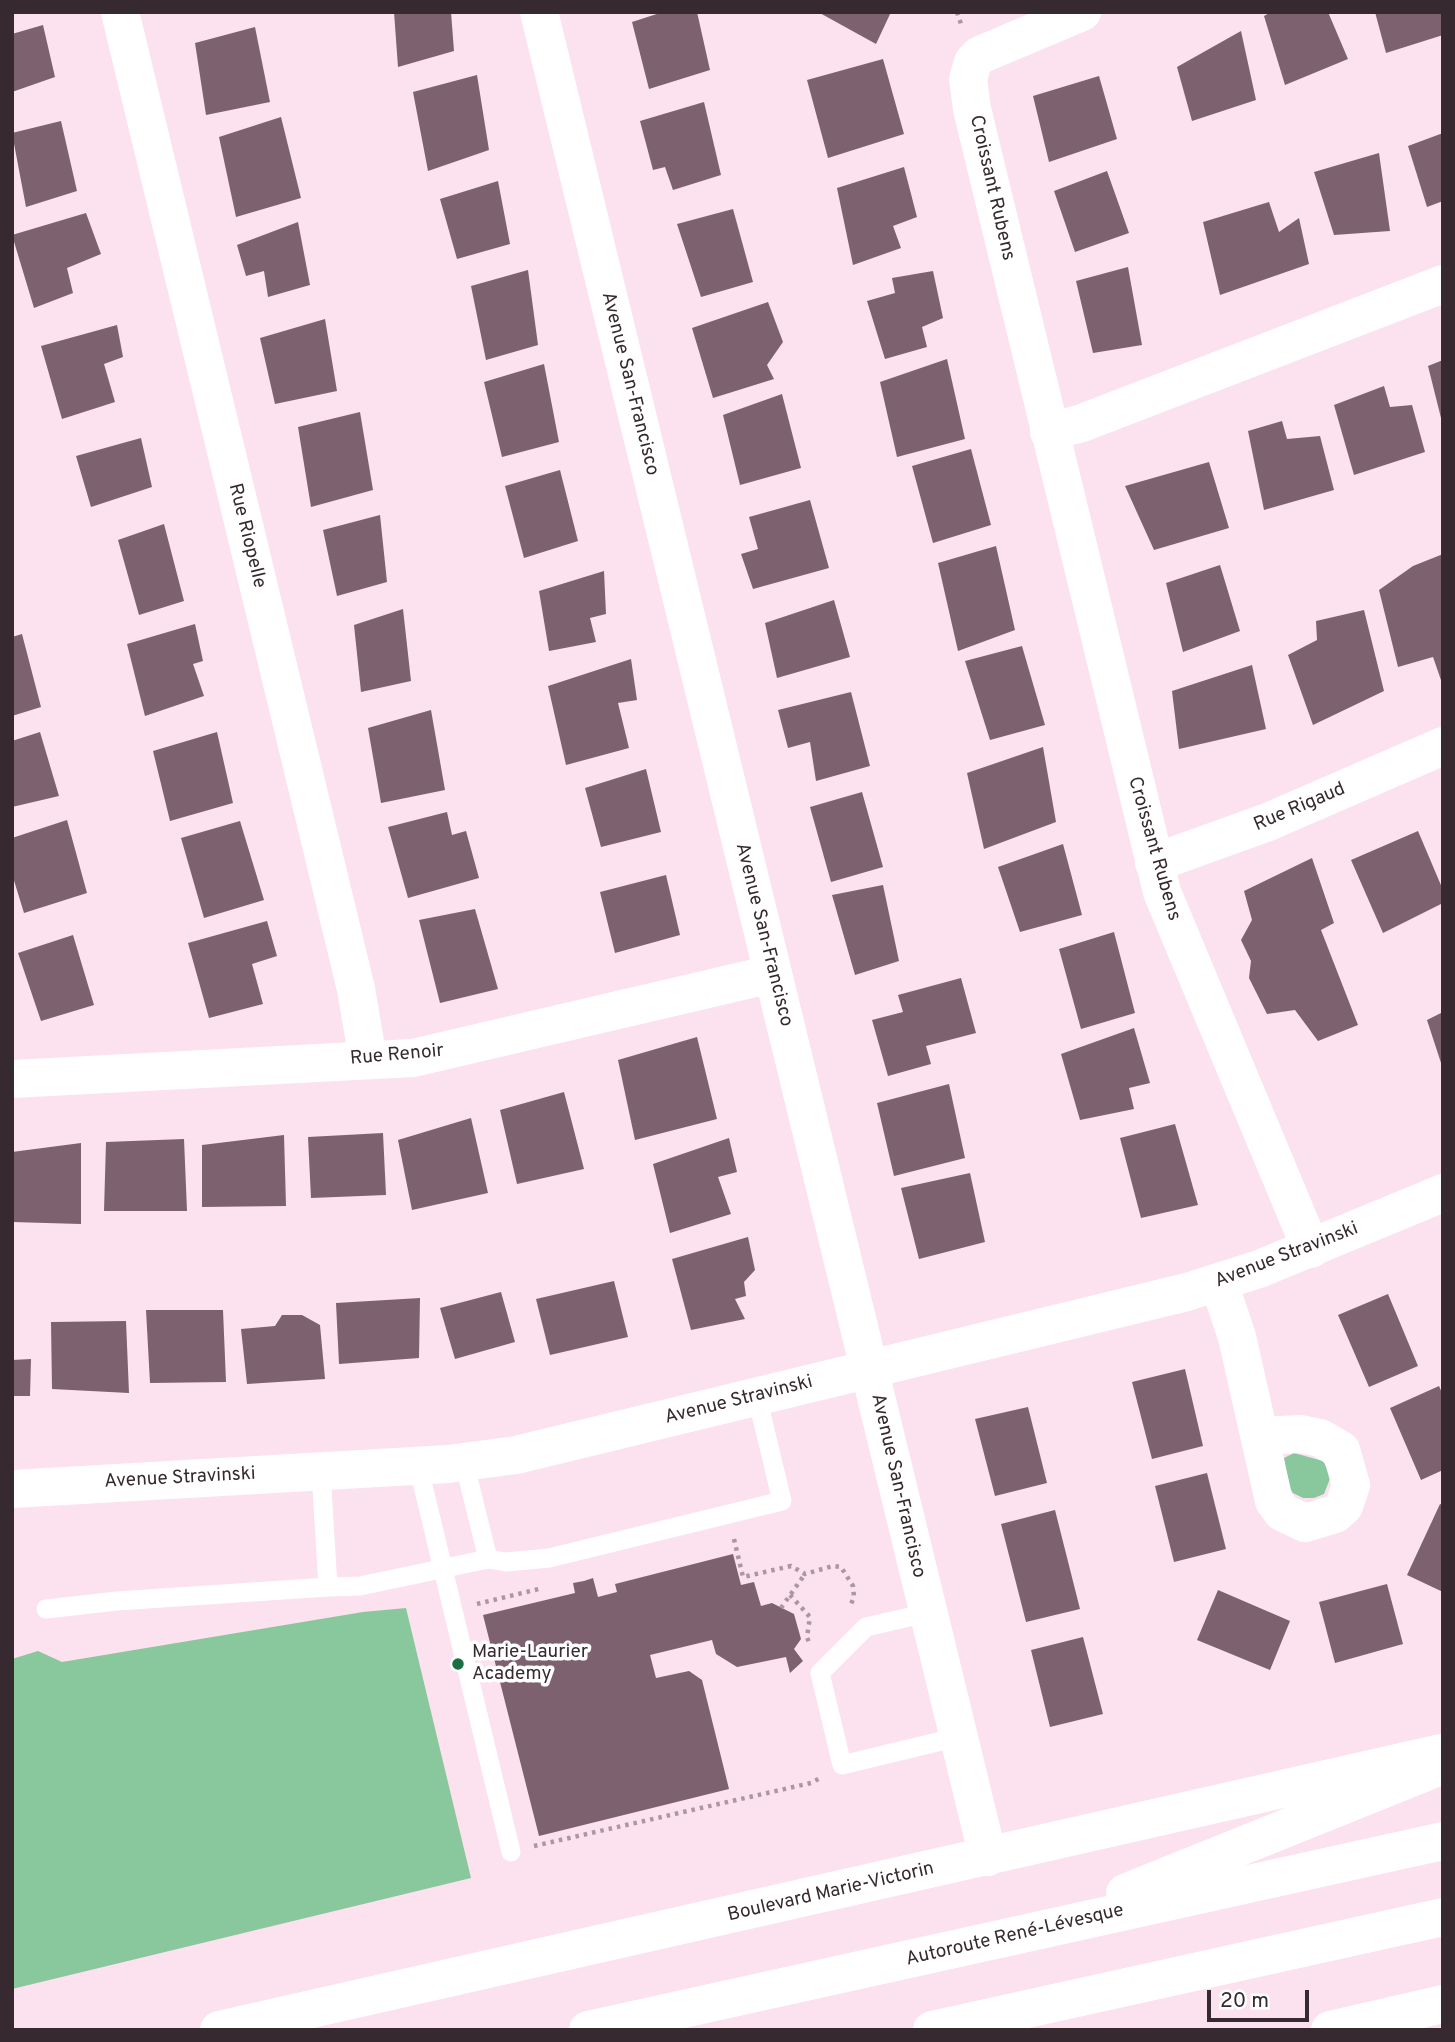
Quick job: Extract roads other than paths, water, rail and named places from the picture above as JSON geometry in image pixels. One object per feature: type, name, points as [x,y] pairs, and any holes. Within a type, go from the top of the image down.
[{"type":"main road","name":"Rue Riopelle","points":[[120,12],[356,989],[368,1060]]},
{"type":"main road","name":"Avenue San-Francisco","points":[[539,12],[988,1857]]},
{"type":"main road","name":"Croissant Rubens","points":[[1082,12],[991,48],[973,61],[968,79],[972,108],[1154,863],[1171,919],[1311,1249]]},
{"type":"main road","points":[[1049,432],[1082,423],[1443,284]]},
{"type":"main road","name":"Rue Rigaud","points":[[1154,863],[1268,822],[1443,746]]},
{"type":"main road","name":"Rue Renoir","points":[[12,1079],[436,1055],[772,974]]},
{"type":"main road","name":"Avenue Stravinski","points":[[12,1489],[464,1462],[533,1451],[1219,1283],[1311,1249],[1443,1193]]},
{"type":"main road","points":[[1219,1283],[1237,1337],[1260,1436]]},
{"type":"main road","name":"Boulevard Marie-Victorin","points":[[219,2030],[1443,1753]]},
{"type":"main road","points":[[1026,1934],[1443,1765]]},
{"type":"main road","name":"Autoroute René-Lévesque","points":[[588,2030],[1443,1841]]},
{"type":"main road","points":[[932,2030],[1443,1917]]},
{"type":"main road","points":[[1330,2030],[1443,2004]]},
{"type":"lane","points":[[46,1609],[106,1602],[360,1586],[488,1559],[506,1562],[549,1558],[782,1501],[757,1396]]},
{"type":"lane","points":[[464,1462],[488,1559]]},
{"type":"lane","points":[[418,1465],[511,1852]]},
{"type":"lane","points":[[321,1471],[328,1587]]},
{"type":"lane","points":[[927,1613],[866,1627],[820,1673],[842,1766],[958,1737]]},
{"type":"place","name":"Marie-Laurier Academy","points":[[458,1664]]}]
